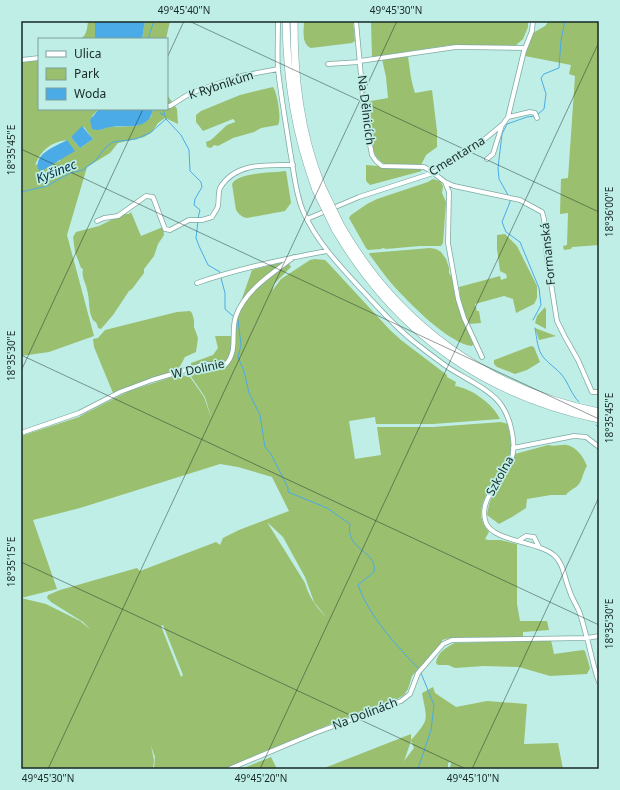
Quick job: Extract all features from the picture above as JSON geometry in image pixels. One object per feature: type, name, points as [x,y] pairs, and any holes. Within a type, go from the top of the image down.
[{"type":"highway","points":[[286,21],[288,74],[301,147],[319,188],[354,259],[377,291],[407,322],[439,349],[476,373],[518,394],[544,404],[599,419]]},
{"type":"highway","points":[[294,21],[295,65],[300,112],[319,188]]},
{"type":"highway","points":[[338,228],[382,285],[415,320],[441,342],[479,367],[519,387],[552,400],[599,412]]},
{"type":"street","name":"Szkolna","points":[[278,21],[278,69],[298,196],[315,236],[370,299],[410,339],[446,366],[497,399],[507,416],[513,448],[511,462],[488,498],[485,515],[487,524],[497,534],[539,547],[551,553],[558,559],[563,568],[569,589],[579,612],[587,638],[594,670],[599,682]]},
{"type":"street","name":"Na Dělnicích","points":[[356,21],[367,132],[371,151],[375,160],[384,166],[422,167],[429,169],[433,173]]},
{"type":"street","name":"Cmentarna","points":[[307,219],[359,197],[433,173],[474,148],[503,124],[508,117],[525,48],[532,31],[533,21]]},
{"type":"street","points":[[328,64],[360,62],[456,47],[525,48]]},
{"type":"street","points":[[21,60],[38,58]]},
{"type":"street","name":"K Rybníkům","points":[[168,106],[189,94],[202,89],[241,76],[278,69]]},
{"type":"street","points":[[508,117],[530,112],[535,113],[537,118]]},
{"type":"street","points":[[487,159],[493,154],[503,124]]},
{"type":"street","points":[[97,222],[104,218],[118,216],[146,196],[153,197],[165,229],[170,230],[189,220],[202,220],[212,217],[218,207],[220,189],[227,179],[240,170],[264,164],[293,166]]},
{"type":"street","points":[[433,173],[445,182],[449,192],[448,243],[456,286],[464,318],[482,357]]},
{"type":"street","name":"Formanská","points":[[445,182],[454,186],[529,204],[542,212],[544,219],[546,258],[557,320],[578,360],[592,392],[599,392]]},
{"type":"street","points":[[449,192],[454,186]]},
{"type":"street","points":[[197,283],[221,275],[294,257],[328,251]]},
{"type":"street","name":"W Dolinie","points":[[21,433],[79,413],[113,396],[152,380],[206,364],[225,365],[230,360],[233,352],[234,322],[236,314],[246,297],[294,257]]},
{"type":"street","points":[[513,448],[574,436],[586,437],[599,447]]},
{"type":"street","points":[[518,541],[526,536],[534,537],[539,547]]},
{"type":"street","name":"Na Dolinách","points":[[229,769],[315,733],[400,701],[410,694],[418,672],[443,644],[452,640],[587,638],[599,636]]},
{"type":"green space","points":[[88,21],[95,21],[95,38],[81,38],[87,29]]},
{"type":"green space","points":[[145,21],[170,21],[166,38],[142,38]]},
{"type":"green space","points":[[304,21],[353,21],[355,41],[352,43],[311,48],[304,40]]},
{"type":"green space","points":[[371,21],[528,21],[528,27],[523,39],[515,46],[451,45],[372,57]]},
{"type":"green space","points":[[549,21],[599,21],[599,245],[572,247],[571,249],[564,250],[563,246],[567,245],[568,213],[560,214],[561,179],[568,178],[575,76],[569,74],[571,65],[525,56],[533,33],[545,26]]},
{"type":"green space","points":[[404,56],[408,57],[415,93],[432,90],[437,131],[437,147],[426,155],[421,165],[387,165],[380,161],[375,155],[372,147],[369,138],[365,102],[388,98],[386,77],[382,59]]},
{"type":"green space","points":[[38,60],[38,110],[98,110],[92,116],[99,130],[109,127],[136,126],[151,117],[153,110],[168,110],[168,96],[177,109],[178,124],[165,118],[158,123],[152,132],[144,137],[118,143],[110,153],[87,167],[67,235],[94,336],[49,352],[21,356],[21,62]],"holes":[[[84,127],[93,139],[80,148],[71,137]],[[67,140],[60,161],[38,168],[38,164],[35,165],[40,155],[47,148],[51,145]]]},
{"type":"green space","points":[[273,87],[278,106],[278,125],[261,128],[254,132],[233,138],[218,146],[214,145],[211,148],[207,147],[206,142],[211,140],[227,125],[235,121],[233,119],[203,131],[196,122],[196,115],[201,111],[240,95]]},
{"type":"green space","points":[[366,165],[392,169],[420,169],[422,171],[370,185],[366,181]]},
{"type":"green space","points":[[286,171],[291,203],[285,211],[247,218],[239,214],[236,210],[232,184],[236,180],[248,175]]},
{"type":"green space","points":[[433,179],[440,181],[443,186],[442,193],[446,202],[443,243],[441,246],[368,250],[349,218],[351,215],[377,199]]},
{"type":"green space","points":[[131,212],[141,236],[163,227],[164,235],[158,244],[154,256],[144,269],[144,273],[101,329],[98,328],[91,315],[83,269],[81,268],[75,252],[73,237],[76,232],[99,226],[123,214],[129,214]]},
{"type":"green space","points":[[505,234],[517,246],[537,286],[537,298],[534,304],[516,313],[513,299],[504,296],[475,304],[477,311],[479,311],[481,323],[469,324],[461,305],[459,287],[500,276],[501,280],[507,278],[506,274],[500,271],[497,249],[497,235]]},
{"type":"green space","points":[[430,248],[441,252],[446,259],[449,273],[453,279],[459,309],[474,343],[472,346],[452,338],[429,321],[392,284],[369,254]]},
{"type":"green space","points":[[310,260],[325,260],[401,340],[447,375],[447,377],[456,382],[455,386],[474,393],[487,402],[497,413],[500,419],[433,424],[376,424],[375,417],[349,421],[355,459],[381,455],[377,427],[433,427],[501,422],[508,424],[511,451],[506,463],[483,502],[481,512],[483,522],[489,532],[485,539],[500,540],[517,544],[517,604],[520,621],[547,621],[549,630],[523,632],[523,638],[450,638],[442,640],[442,643],[412,676],[408,689],[404,695],[392,702],[340,720],[224,769],[154,769],[155,757],[151,746],[154,760],[153,769],[21,769],[21,598],[21,436],[79,417],[129,391],[182,375],[190,377],[204,397],[212,420],[205,397],[190,375],[191,363],[213,355],[218,348],[215,336],[233,336],[239,307],[252,270],[287,261],[291,267],[274,284],[272,291],[281,279]],"holes":[[[220,464],[238,467],[272,477],[289,511],[239,530],[223,538],[220,545],[216,542],[140,571],[137,568],[60,590],[48,595],[47,598],[51,602],[83,622],[91,630],[80,621],[46,604],[21,598],[57,589],[33,520],[80,508]],[[267,522],[283,537],[305,577],[314,602],[326,617],[313,602],[305,583]],[[163,625],[183,675],[181,677],[161,626]]]},
{"type":"green space","points":[[545,307],[546,329],[535,323],[537,316]]},
{"type":"green space","points":[[190,311],[192,313],[194,327],[198,338],[196,352],[185,357],[178,370],[113,393],[94,347],[93,339],[98,338],[105,330],[177,312]]},
{"type":"green space","points":[[535,328],[556,336],[539,340]]},
{"type":"green space","points":[[531,346],[534,347],[540,362],[527,370],[515,374],[497,367],[494,364],[494,360]]},
{"type":"green space","points":[[548,445],[571,446],[580,453],[587,466],[579,484],[566,495],[551,495],[527,499],[526,508],[499,524],[487,515],[489,506],[495,490],[512,462],[515,454]]},
{"type":"green space","points":[[551,640],[554,654],[585,651],[590,668],[587,674],[550,676],[519,667],[484,666],[455,668],[448,665],[438,665],[436,663],[438,656],[442,651],[455,643]]},
{"type":"green space","points":[[433,687],[435,693],[456,707],[487,701],[527,704],[524,744],[558,743],[563,769],[450,769],[451,762],[448,763],[448,769],[322,769],[411,734],[411,740],[426,719],[422,693]],"holes":[[[411,741],[414,748],[404,761]]]},
{"type":"green space","points":[[271,757],[277,769],[241,769]]},
{"type":"water","points":[[95,21],[145,21],[142,38],[95,38]]},
{"type":"water","points":[[98,110],[153,110],[146,122],[134,126],[114,126],[95,130],[92,129],[90,120]]},
{"type":"water","points":[[82,126],[93,139],[80,148],[71,137]]},
{"type":"water","points":[[67,140],[75,151],[40,172],[38,161],[41,156],[51,148]]},
{"type":"waterway","name":"Kyšinec","points":[[148,38],[154,21]]},
{"type":"waterway","points":[[538,114],[544,109],[546,94],[541,78],[544,74],[559,68],[561,40],[565,21]]},
{"type":"waterway","name":"Kyšinec","points":[[21,192],[47,186],[70,173],[83,170],[95,161],[106,147],[113,142],[136,139],[150,133],[166,119],[163,110]]},
{"type":"waterway","name":"Kyšinec","points":[[160,113],[164,115]]},
{"type":"waterway","points":[[508,195],[499,179],[498,168],[502,134],[507,124],[527,117],[535,116]]},
{"type":"waterway","points":[[166,119],[181,135],[189,150],[190,171],[201,182],[202,187],[195,199],[194,205],[200,210],[198,218]]},
{"type":"waterway","points":[[510,200],[502,222],[506,232],[520,242],[539,288],[541,305],[533,320]]},
{"type":"waterway","points":[[198,221],[196,238],[199,246],[208,265],[220,272],[220,274]]},
{"type":"waterway","points":[[221,278],[225,293],[225,309],[234,317]]},
{"type":"waterway","points":[[237,319],[241,345],[238,357],[244,371],[249,393],[260,415],[265,447],[271,454],[288,488],[288,492],[327,508],[350,524],[352,540],[367,554],[374,565],[374,572],[358,585],[363,597],[369,609],[384,630],[420,670]]},
{"type":"waterway","points":[[535,328],[542,355],[562,375],[579,402]]},
{"type":"waterway","points":[[596,425],[599,428]]},
{"type":"waterway","points":[[418,769],[431,730],[434,705],[421,673]]}]
